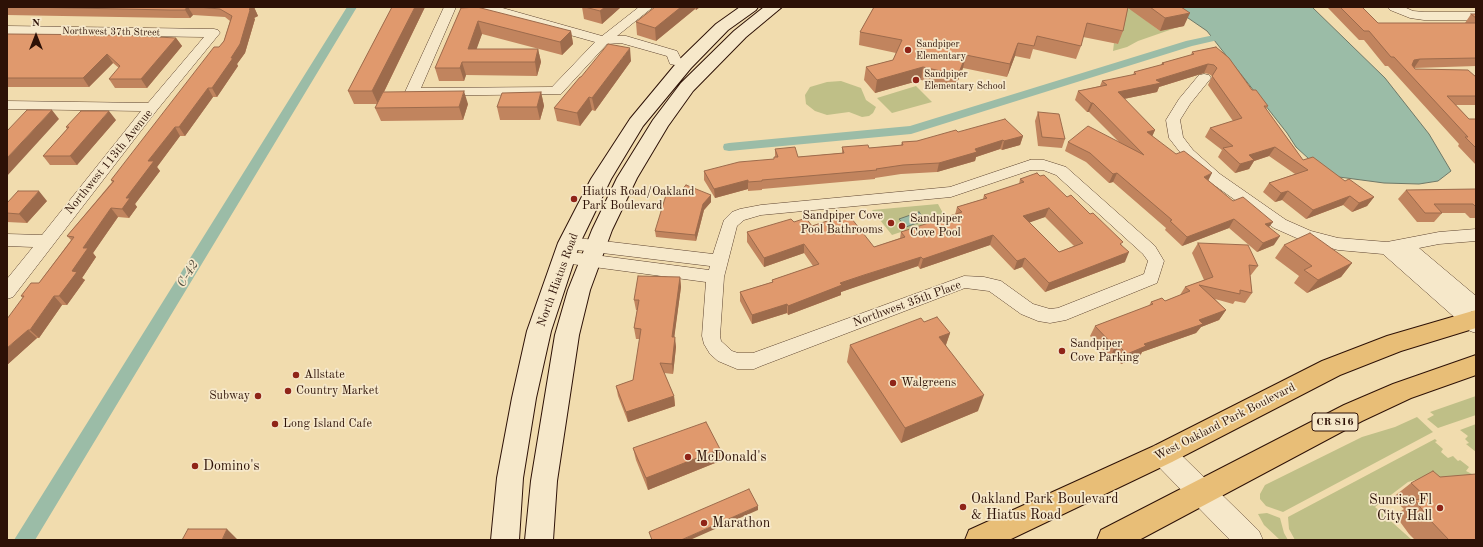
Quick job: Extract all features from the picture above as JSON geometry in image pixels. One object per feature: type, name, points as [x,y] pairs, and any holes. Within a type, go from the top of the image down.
[{"type":"main road","name":"North Hiatus Road","points":[[505,540],[510,478],[524,398],[540,331],[566,250],[601,179],[636,122],[680,62],[722,27],[750,7]]},
{"type":"main road","name":"North Hiatus Road","points":[[539,540],[544,482],[567,335],[579,290],[593,254],[627,178],[660,124],[687,86],[740,34],[774,7]]},
{"type":"main road","name":"West Oakland Park Boulevard","points":[[979,540],[1163,454],[1331,368],[1395,343],[1474,318]]},
{"type":"main road","name":"CR 816","points":[[1111,540],[1353,414],[1402,391],[1476,364]]},
{"type":"street","points":[[450,7],[412,92],[556,91],[607,40],[647,7]]},
{"type":"street","points":[[485,7],[607,40],[612,46],[664,62],[680,62],[703,69]]},
{"type":"street","points":[[1394,7],[1410,14],[1424,16],[1476,16]]},
{"type":"street","name":"Northwest 37th Street","points":[[7,30],[214,33]]},
{"type":"street","name":"Northwest 113th Avenue","points":[[7,292],[152,107],[214,33]]},
{"type":"street","points":[[1204,78],[1184,102],[1172,120],[1176,138],[1188,153],[1215,178],[1280,224],[1307,236],[1338,244],[1387,248],[1439,238],[1476,235]]},
{"type":"street","points":[[7,118],[14,105],[152,107]]},
{"type":"street","name":"Northwest 35th Place","points":[[1036,164],[1048,166],[1061,171],[1152,252],[1156,261],[1151,278],[1060,315],[1050,316],[1034,312],[1019,304],[990,284],[964,282],[754,361],[737,360],[725,356],[716,349],[710,336],[717,269],[730,224],[742,214],[761,210],[951,192],[1036,164]]},
{"type":"street","points":[[7,240],[46,241]]},
{"type":"street","points":[[1405,245],[1474,318]]},
{"type":"street","points":[[1387,248],[1474,318]]},
{"type":"street","points":[[566,250],[717,269]]},
{"type":"street","points":[[1163,454],[1249,540]]},
{"type":"green space","points":[[1090,7],[1132,7],[1160,31],[1184,25],[1113,51],[1114,43],[1118,44]]},
{"type":"green space","points":[[841,81],[861,88],[866,100],[876,107],[873,113],[869,116],[862,117],[849,112],[827,115],[815,111],[806,104],[805,95],[810,87],[827,82]]},
{"type":"green space","points":[[916,86],[932,102],[892,113],[877,98]]},
{"type":"green space","name":"Sandpiper Cove Pool","points":[[938,204],[945,217],[892,235],[872,210]]},
{"type":"green space","points":[[1476,396],[1476,415],[1438,428],[1427,419],[1434,415],[1430,412]]},
{"type":"green space","points":[[1417,417],[1433,432],[1283,512],[1266,506],[1260,499],[1260,494],[1265,485],[1362,437],[1395,427]]},
{"type":"green space","points":[[1476,424],[1476,452],[1466,444],[1469,443],[1465,439],[1468,436],[1460,430]]},
{"type":"green space","points":[[1435,439],[1437,441],[1435,442],[1443,449],[1441,452],[1448,458],[1453,456],[1458,461],[1460,460],[1469,467],[1466,471],[1476,476],[1415,480],[1408,482],[1375,507],[1412,540],[1295,540],[1289,529],[1288,517]]},
{"type":"green space","points":[[1267,513],[1280,518],[1284,533],[1288,540],[1280,540],[1264,525],[1258,514]]},
{"type":"shaded area","points":[[1172,7],[1312,7],[1385,78],[1429,134],[1451,171],[1438,181],[1419,184],[1384,183],[1339,177],[1309,159],[1296,147],[1287,133],[1207,31]]},
{"type":"shaded area","points":[[919,212],[925,220],[906,227],[899,219]]},
{"type":"building","points":[[24,7],[187,7],[185,10],[170,10]]},
{"type":"building","points":[[198,7],[254,7],[249,9],[250,10],[240,44],[231,58],[233,58],[212,88],[208,88],[179,127],[175,127],[148,161],[154,161],[126,198],[130,198],[122,209],[111,208],[83,248],[88,248],[72,271],[77,272],[59,296],[54,296],[30,330],[28,330],[7,348],[7,319],[24,296],[21,296],[31,283],[39,283],[74,237],[67,236],[114,181],[111,180],[214,47],[219,47],[224,41],[232,16],[220,9]]},
{"type":"building","points":[[392,7],[415,7],[372,91],[348,91]]},
{"type":"building","points":[[477,7],[571,31],[560,42],[478,21],[468,49],[538,49],[535,62],[462,62],[460,68],[435,68],[461,8]]},
{"type":"building","points":[[585,7],[605,7],[600,11]]},
{"type":"building","points":[[655,7],[681,7],[655,28],[636,22]]},
{"type":"building","name":"Sandpiper Elementary","points":[[874,7],[1128,7],[1123,31],[1087,23],[1081,46],[1037,36],[1034,46],[1018,43],[1010,64],[966,55],[958,75],[923,67],[877,80],[866,67],[893,60],[902,40],[860,32]]},
{"type":"building","points":[[1150,7],[1181,7],[1190,13],[1165,18]]},
{"type":"building","points":[[1340,7],[1362,7],[1378,23],[1476,23],[1476,58],[1420,59],[1414,60],[1412,65],[1415,69],[1468,70],[1476,77],[1476,96],[1447,96],[1469,119],[1476,119],[1476,148],[1465,137],[1468,137],[1394,57],[1391,57],[1369,31],[1364,31]]},
{"type":"building","points":[[7,34],[122,35],[176,38],[141,79],[109,79],[120,66],[107,54],[83,78],[7,78]]},
{"type":"building","points":[[608,44],[630,48],[592,98],[589,97],[577,113],[554,108],[581,77]]},
{"type":"building","points":[[1216,47],[1229,58],[1252,90],[1256,90],[1268,106],[1264,106],[1303,160],[1313,157],[1345,181],[1349,179],[1374,197],[1359,203],[1350,196],[1313,210],[1288,191],[1281,193],[1269,183],[1308,170],[1275,147],[1249,155],[1254,160],[1240,164],[1223,148],[1233,146],[1210,128],[1242,118],[1212,76],[1217,68],[1214,65],[1208,64],[1156,80],[1161,83],[1118,92],[1155,130],[1147,132],[1176,154],[1184,151],[1212,173],[1204,177],[1233,201],[1243,197],[1273,222],[1265,224],[1280,236],[1263,243],[1234,219],[1187,237],[1170,221],[1172,220],[1117,173],[1113,174],[1090,153],[1068,142],[1088,126],[1144,155],[1093,103],[1091,103],[1078,91],[1107,85],[1102,81],[1136,74],[1134,72],[1194,54],[1192,52]]},
{"type":"building","points":[[464,91],[459,107],[375,108],[383,92]]},
{"type":"building","points":[[541,92],[537,107],[497,107],[502,93]]},
{"type":"building","points":[[27,110],[52,110],[7,158],[7,131]]},
{"type":"building","points":[[81,111],[109,111],[70,156],[43,156],[69,127],[66,127]]},
{"type":"building","points":[[1038,112],[1059,114],[1065,139],[1042,137]]},
{"type":"building","points":[[1005,119],[1023,136],[1003,140],[975,149],[977,152],[939,163],[903,165],[876,169],[877,170],[762,181],[748,182],[748,180],[714,189],[704,171],[739,162],[774,159],[774,157],[778,157],[775,149],[795,147],[798,157],[844,153],[842,147],[868,145],[869,148],[903,145],[902,142],[917,141],[956,130],[958,132]]},
{"type":"building","points":[[1037,173],[1040,176],[1044,175],[1067,197],[1071,195],[1090,214],[1093,213],[1123,242],[1120,244],[1129,252],[1049,283],[1025,258],[1017,261],[993,235],[923,259],[921,257],[840,283],[842,285],[788,306],[787,304],[752,315],[740,292],[773,282],[772,280],[819,264],[804,244],[764,258],[747,232],[791,219],[794,222],[806,218],[812,226],[848,214],[874,247],[905,237],[901,232],[962,212],[957,207],[987,198],[984,195],[1024,182],[1020,179]],"holes":[[[1049,208],[1083,243],[1059,252],[1023,216]]]},
{"type":"building","points":[[686,185],[711,195],[703,204],[695,235],[655,231],[666,195],[671,190],[679,193]]},
{"type":"building","points":[[1476,189],[1476,207],[1473,204],[1434,204],[1442,213],[1425,213],[1406,190]]},
{"type":"building","points":[[18,191],[39,191],[19,214],[7,213],[7,203]]},
{"type":"building","points":[[1310,233],[1352,263],[1318,280],[1304,270],[1312,266],[1284,245]]},
{"type":"building","points":[[1198,243],[1248,245],[1258,266],[1249,265],[1252,293],[1240,290],[1240,294],[1199,285],[1226,310],[1199,320],[1203,324],[1144,344],[1146,346],[1127,354],[1119,346],[1115,347],[1095,326],[1153,304],[1151,302],[1162,298],[1165,301],[1190,291],[1185,287],[1213,277]]},
{"type":"building","points":[[638,276],[680,277],[672,337],[675,337],[672,364],[660,363],[674,396],[626,412],[616,386],[633,380],[641,329],[634,328],[639,300],[634,300]]},
{"type":"building","points":[[937,317],[950,333],[939,337],[984,395],[905,428],[850,345],[921,318],[924,322]]},
{"type":"building","points":[[706,422],[720,449],[646,478],[633,448]]},
{"type":"building","name":"Sunrise Fl City Hall","points":[[1433,471],[1440,477],[1476,474],[1476,540],[1449,540],[1429,519],[1415,500],[1427,498],[1411,483]]},
{"type":"building","name":"Marathon","points":[[749,489],[758,506],[681,540],[652,540],[649,532]]},
{"type":"building","points":[[188,529],[227,529],[222,540],[182,540]]},
{"type":"waterway","name":"C-42","points":[[24,540],[352,7]]},
{"type":"waterway","points":[[729,147],[911,130],[1190,43],[1214,38]]},
{"type":"place","name":"Sandpiper Elementary","points":[[908,50]]},
{"type":"place","name":"Sandpiper Elementary School","points":[[916,80]]},
{"type":"place","name":"Hiatus Road/Oakland Park Boulevard","points":[[574,199]]},
{"type":"place","name":"Sandpiper Cove Pool Bathrooms","points":[[891,223]]},
{"type":"place","name":"Sandpiper Cove Pool","points":[[902,226]]},
{"type":"place","name":"Sandpiper Cove Parking","points":[[1062,351]]},
{"type":"place","name":"Allstate","points":[[296,375]]},
{"type":"place","name":"Walgreens","points":[[893,383]]},
{"type":"place","name":"Country Market","points":[[288,391]]},
{"type":"place","name":"Subway","points":[[258,396]]},
{"type":"place","name":"Long Island Cafe","points":[[275,424]]},
{"type":"place","name":"McDonald's","points":[[688,457]]},
{"type":"place","name":"Domino's","points":[[195,466]]},
{"type":"place","name":"Oakland Park Boulevard & Hiatus Road","points":[[963,507]]},
{"type":"place","name":"Sunrise Fl City Hall","points":[[1440,508]]},
{"type":"place","name":"Marathon","points":[[704,523]]}]
